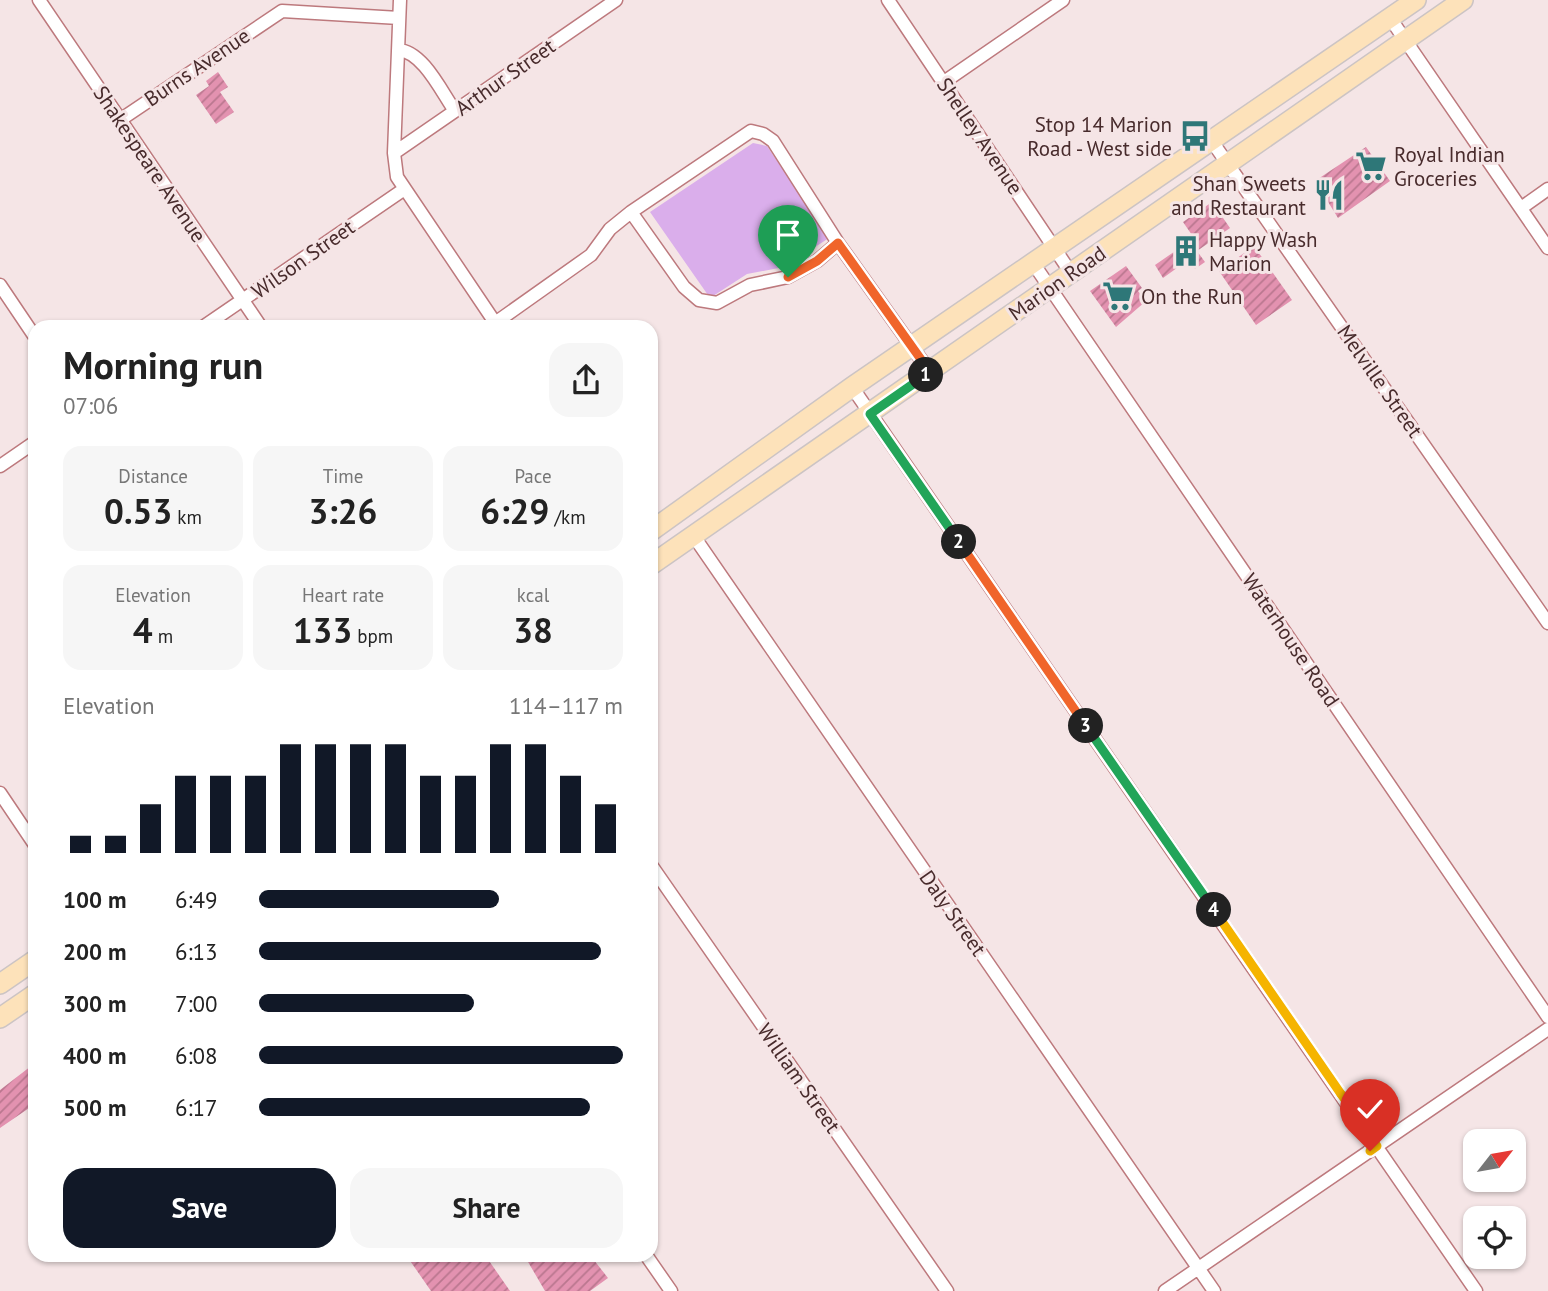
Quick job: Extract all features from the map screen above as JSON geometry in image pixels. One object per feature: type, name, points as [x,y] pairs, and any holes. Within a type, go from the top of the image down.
[{"type":"main road","name":"Marion Road","points":[[658,555],[693,535],[870,414],[1463,0]]},
{"type":"main road","name":"Marion Road","points":[[658,526],[852,387],[1414,1]]},
{"type":"main road","points":[[0,984],[28,965]]},
{"type":"main road","points":[[0,1018],[28,999]]},
{"type":"street","name":"Shakespeare Avenue","points":[[39,0],[256,320]]},
{"type":"street","points":[[400,0],[394,153],[397,177],[403,190],[493,320]]},
{"type":"street","name":"Arthur Street","points":[[394,153],[616,0]]},
{"type":"street","name":"Shelley Avenue","points":[[888,0],[1071,273]]},
{"type":"street","points":[[944,82],[1063,0]]},
{"type":"street","points":[[1414,1],[1428,24]]},
{"type":"street","name":"Burns Avenue","points":[[120,120],[282,11],[399,18]]},
{"type":"street","points":[[1390,18],[1548,248]]},
{"type":"street","points":[[398,50],[410,54],[421,63],[455,111]]},
{"type":"street","points":[[503,320],[591,255],[610,229],[631,212],[751,131],[763,134],[773,141],[838,243],[930,372]]},
{"type":"street","name":"Melville Street","points":[[1211,140],[1548,623]]},
{"type":"street","points":[[1521,208],[1548,189]]},
{"type":"street","name":"Wilson Street","points":[[213,320],[403,190]]},
{"type":"street","points":[[631,212],[684,287],[699,300],[717,303],[750,285],[788,277],[817,261],[838,243]]},
{"type":"street","name":"Waterhouse Road","points":[[1033,263],[1548,1017]]},
{"type":"street","points":[[0,285],[28,327]]},
{"type":"street","points":[[852,387],[1476,1291]]},
{"type":"street","points":[[0,466],[28,447]]},
{"type":"street","name":"Daly Street","points":[[693,535],[1214,1291]]},
{"type":"street","points":[[0,793],[28,835]]},
{"type":"street","name":"William Street","points":[[658,875],[947,1291]]},
{"type":"street","points":[[1165,1291],[1548,1029]]},
{"type":"street","points":[[651,1262],[671,1291]]},
{"type":"shaded area","points":[[753,143],[767,146],[829,238],[784,267],[747,274],[710,298],[650,212]]},
{"type":"building","points":[[218,72],[228,87],[220,92],[234,112],[216,124],[196,95],[209,86],[206,81]]},
{"type":"building","points":[[1366,147],[1390,181],[1338,218],[1315,181]]},
{"type":"building","points":[[1212,202],[1230,228],[1197,251],[1205,262],[1195,269],[1188,260],[1163,278],[1155,265],[1194,238],[1183,222]]},
{"type":"building","points":[[1254,246],[1292,300],[1256,325],[1219,271]]},
{"type":"building","name":"On the Run","points":[[1126,266],[1142,288],[1138,291],[1146,301],[1116,327],[1090,291]]},
{"type":"building","points":[[28,1068],[28,1109],[0,1128],[0,1090]]},
{"type":"building","points":[[411,1262],[490,1262],[510,1291],[431,1291]]},
{"type":"building","points":[[528,1262],[595,1262],[608,1278],[590,1291],[545,1291]]},
{"type":"place","name":"Stop 14 Marion Road - West side","points":[[1195,136]]},
{"type":"place","name":"Royal Indian Groceries","points":[[1371,166]]},
{"type":"place","name":"Shan Sweets and Restaurant","points":[[1329,195]]},
{"type":"place","name":"Happy Wash Marion","points":[[1186,251]]},
{"type":"place","name":"On the Run","points":[[1118,296]]},
{"type":"route","points":[[788,277],[817,261],[838,243],[930,372],[870,414],[1377,1146],[1370,1151]]}]
